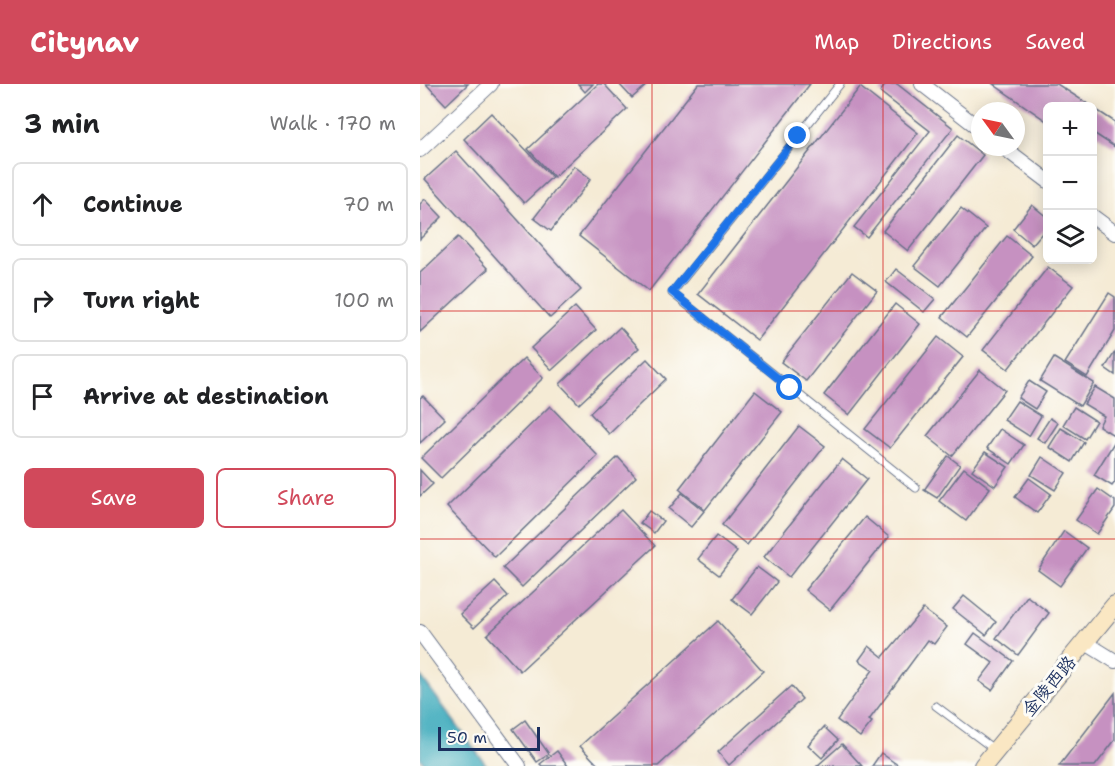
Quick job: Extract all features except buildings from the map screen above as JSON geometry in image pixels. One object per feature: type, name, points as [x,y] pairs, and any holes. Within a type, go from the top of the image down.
[{"type":"main road","name":"金陵西路","points":[[983,766],[1115,605]]},
{"type":"street","points":[[420,150],[491,84]]},
{"type":"street","points":[[922,84],[971,122]]},
{"type":"street","points":[[1015,156],[1043,178]]},
{"type":"street","points":[[1097,219],[1115,232]]},
{"type":"street","points":[[420,632],[519,766]]},
{"type":"street","points":[[1086,643],[1115,662]]},
{"type":"lane","points":[[840,84],[672,292],[916,488]]},
{"type":"lane","points":[[936,706],[995,750]]},
{"type":"water","points":[[420,675],[487,766],[426,766],[420,758]]},
{"type":"route","points":[[790,388],[672,292],[798,136]]}]
